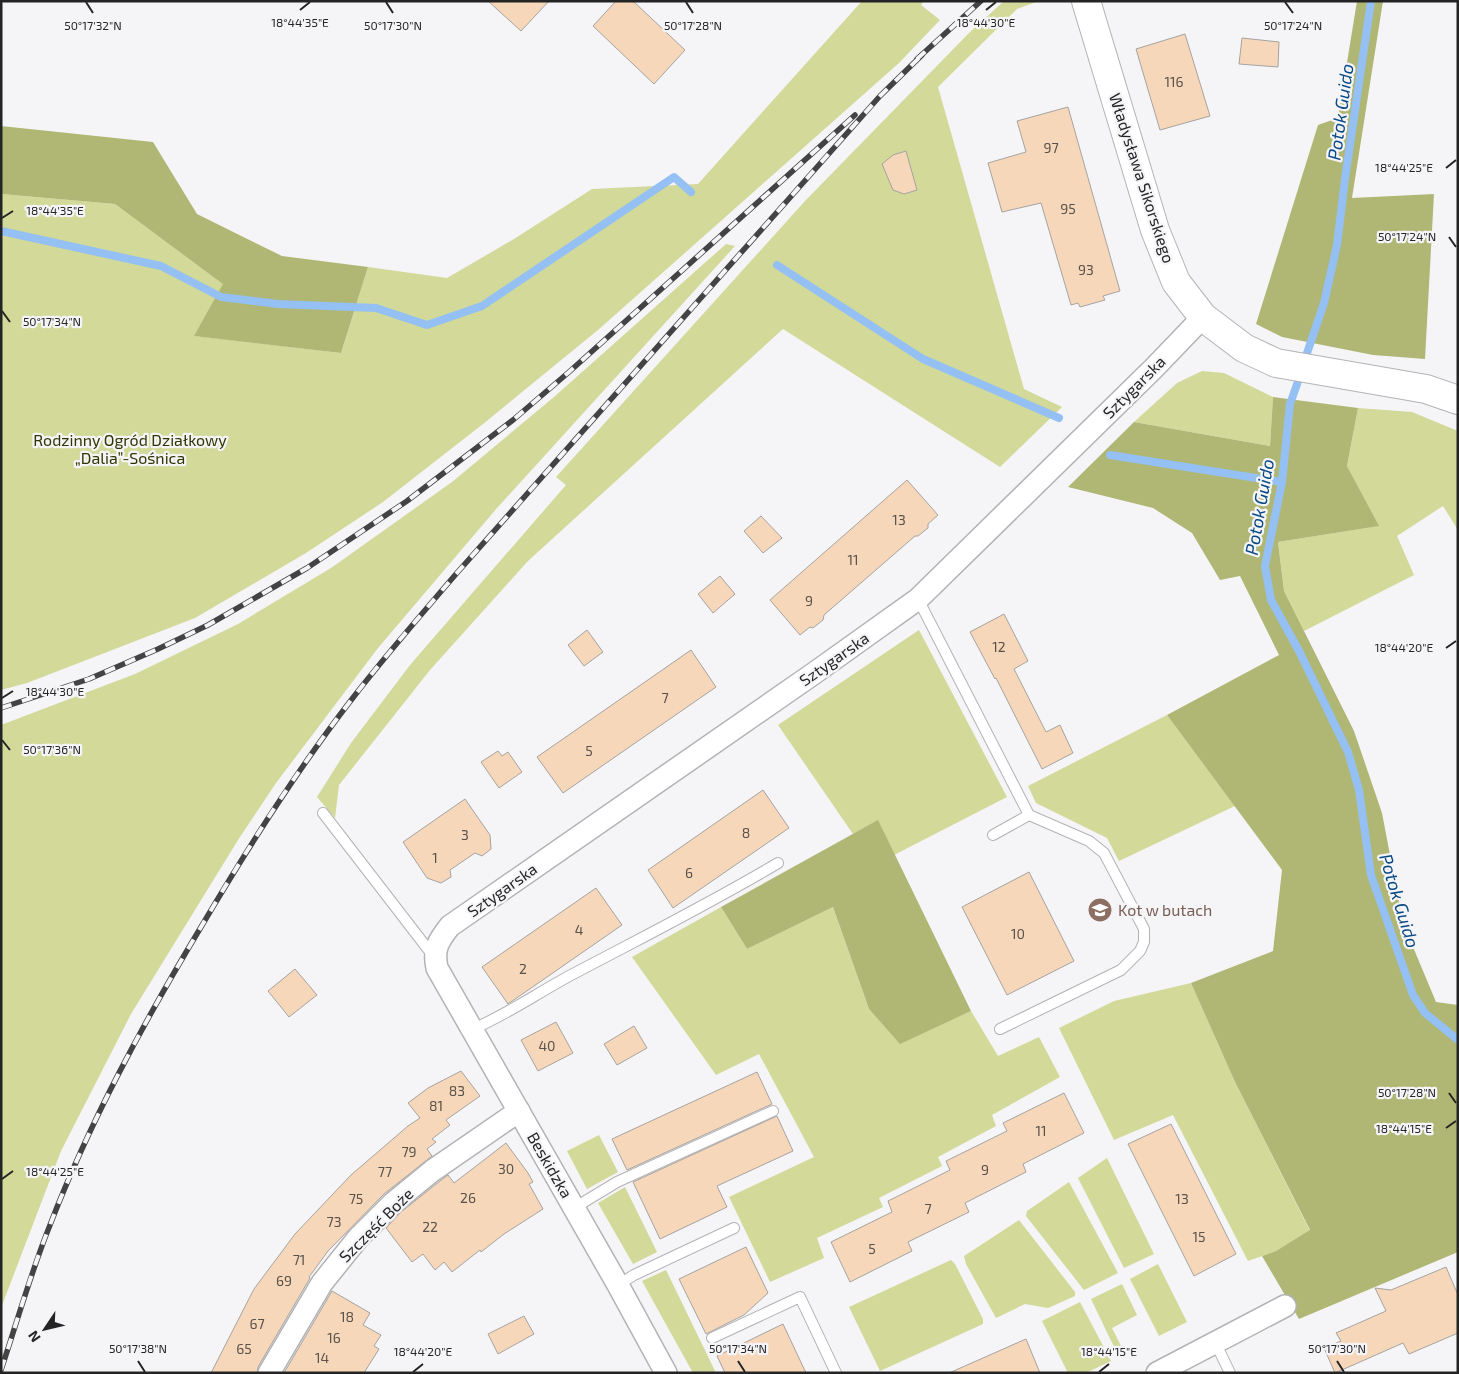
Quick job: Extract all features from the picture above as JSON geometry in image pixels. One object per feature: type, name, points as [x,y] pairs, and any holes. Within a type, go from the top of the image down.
[{"type":"street","name":"Władysława Sikorskiego","points":[[1086,1],[1156,230],[1176,282],[1203,317],[1244,348],[1276,363],[1426,389],[1458,400]]},
{"type":"street","name":"Sztygarska","points":[[435,958],[440,939],[450,926],[918,599],[1154,368],[1203,317]]},
{"type":"street","name":"Beskidzka","points":[[435,958],[437,968],[618,1285],[666,1373]]},
{"type":"street","name":"Szczęść Boże","points":[[269,1373],[322,1283],[358,1238],[393,1203],[432,1171],[519,1111]]},
{"type":"street","points":[[1156,1373],[1285,1306]]},
{"type":"lane","points":[[918,599],[1029,815],[1088,841],[1104,853],[1144,929],[1144,942],[1140,951],[1122,970],[1000,1030]]},
{"type":"lane","points":[[323,813],[435,958]]},
{"type":"lane","points":[[993,835],[1029,815]]},
{"type":"lane","points":[[472,1029],[488,1023],[565,978],[734,890],[778,863]]},
{"type":"lane","points":[[574,1208],[617,1182],[773,1111]]},
{"type":"lane","points":[[618,1285],[634,1275],[734,1228]]},
{"type":"lane","points":[[712,1338],[800,1297],[836,1373]]},
{"type":"lane","points":[[1215,1342],[1230,1373]]},
{"type":"green space","name":"Rodzinny Ogród Działkowy „Dalia”-Sośnica","points":[[862,1],[924,1],[921,5],[940,20],[899,63],[598,330],[483,424],[383,502],[306,553],[195,618],[27,683],[1,690],[1,194],[115,204],[224,284],[195,336],[341,353],[368,267],[447,278],[514,239],[592,189],[698,184]]},
{"type":"green space","points":[[1004,1],[1039,1],[1017,9],[938,87],[1024,389],[1062,407],[1000,467],[783,329],[528,561],[430,670],[339,785],[335,818],[317,797],[351,743],[410,665],[566,485],[556,477],[805,201],[969,33]]},
{"type":"green space","points":[[1357,1],[1383,1],[1352,198],[1434,194],[1425,359],[1373,355],[1282,337],[1256,324],[1318,125],[1338,118]]},
{"type":"green space","points":[[1,126],[153,142],[197,214],[282,256],[368,267],[341,353],[194,336],[223,284],[115,204],[1,194]]},
{"type":"green space","points":[[726,244],[735,246],[497,508],[378,648],[276,783],[238,840],[131,1014],[61,1151],[1,1308],[1,725],[135,674],[238,624],[331,568],[452,482],[554,397]]},
{"type":"green space","points":[[1202,371],[1224,373],[1273,397],[1270,446],[1134,422],[1177,383]]},
{"type":"green space","points":[[1273,397],[1358,408],[1347,466],[1379,526],[1278,542],[1284,591],[1354,731],[1382,813],[1403,923],[1436,1002],[1458,1005],[1458,1252],[1299,1319],[1262,1256],[1276,1251],[1310,1230],[1235,1082],[1191,983],[1273,951],[1282,870],[1167,715],[1279,655],[1240,576],[1220,580],[1192,533],[1153,508],[1068,487],[1134,422],[1270,446]]},
{"type":"green space","points":[[1358,408],[1412,412],[1458,431],[1458,530],[1443,506],[1397,536],[1414,575],[1304,631],[1284,591],[1278,542],[1378,526],[1347,466]]},
{"type":"green space","points":[[919,630],[1007,797],[894,855],[878,821],[853,834],[778,725]]},
{"type":"green space","points":[[1167,715],[1235,806],[1119,861],[1107,838],[1036,803],[1028,786]]},
{"type":"green space","points":[[878,820],[971,1011],[900,1044],[869,1009],[833,907],[747,949],[721,907]]},
{"type":"green space","points":[[721,907],[747,949],[833,907],[869,1009],[900,1043],[971,1011],[998,1056],[1039,1037],[1060,1077],[992,1115],[996,1126],[938,1157],[942,1166],[879,1198],[883,1207],[817,1238],[824,1258],[770,1282],[729,1197],[814,1157],[759,1054],[716,1075],[632,957]]},
{"type":"green space","points":[[1191,983],[1235,1082],[1310,1231],[1276,1251],[1248,1261],[1173,1115],[1114,1140],[1059,1028],[1114,1001]]},
{"type":"green space","points":[[599,1135],[618,1172],[587,1189],[567,1151]]},
{"type":"green space","points":[[1107,1158],[1154,1254],[1124,1268],[1078,1178]]},
{"type":"green space","points":[[1069,1182],[1118,1273],[1084,1290],[1026,1216],[1027,1211]]},
{"type":"green space","points":[[625,1187],[657,1252],[633,1264],[598,1203]]},
{"type":"green space","points":[[1019,1220],[1075,1292],[1075,1296],[1048,1308],[1025,1304],[996,1318],[966,1264],[964,1256]]},
{"type":"green space","points":[[951,1260],[955,1264],[983,1319],[983,1324],[880,1371],[849,1307]]},
{"type":"green space","points":[[1158,1264],[1187,1322],[1159,1336],[1130,1279]]},
{"type":"green space","points":[[666,1270],[716,1373],[693,1373],[642,1281]]},
{"type":"green space","points":[[1122,1284],[1137,1315],[1112,1328],[1121,1346],[1115,1349],[1091,1299]]},
{"type":"green space","points":[[1080,1302],[1111,1361],[1086,1373],[1068,1373],[1042,1321]]},
{"type":"building","points":[[488,1],[549,1],[521,31]]},
{"type":"building","points":[[616,1],[633,1],[685,50],[654,84],[593,26]]},
{"type":"building","points":[[1185,34],[1210,116],[1160,130],[1136,49]]},
{"type":"building","points":[[1242,38],[1279,42],[1278,67],[1239,64]]},
{"type":"building","points":[[1068,107],[1120,291],[1103,296],[1105,300],[1080,307],[1078,303],[1071,305],[1041,203],[1002,212],[988,163],[1026,152],[1017,121]]},
{"type":"building","points":[[906,151],[917,190],[904,194],[893,190],[882,164],[893,155]]},
{"type":"building","points":[[907,480],[938,515],[928,524],[928,528],[918,536],[915,536],[824,615],[823,620],[800,635],[770,600]]},
{"type":"building","points":[[761,516],[782,538],[763,553],[744,531]]},
{"type":"building","points":[[720,576],[735,594],[713,613],[698,594]]},
{"type":"building","points":[[1004,614],[1028,661],[1014,669],[1046,732],[1060,725],[1073,753],[1042,769],[996,678],[970,632]]},
{"type":"building","points":[[587,630],[603,652],[584,666],[568,645]]},
{"type":"building","points":[[691,650],[716,687],[563,793],[537,757]]},
{"type":"building","points":[[498,751],[502,756],[508,752],[522,772],[499,788],[481,762]]},
{"type":"building","points":[[763,790],[789,828],[673,908],[648,870]]},
{"type":"building","points":[[465,799],[490,835],[491,849],[482,856],[475,853],[450,870],[451,877],[441,883],[427,878],[403,842]]},
{"type":"building","points":[[1029,872],[1074,961],[1007,995],[962,907]]},
{"type":"building","points":[[596,888],[622,925],[508,1004],[482,967]]},
{"type":"building","points":[[295,969],[317,995],[289,1017],[268,991]]},
{"type":"building","points":[[556,1022],[573,1053],[538,1071],[521,1040]]},
{"type":"building","points":[[634,1026],[647,1048],[617,1065],[604,1044]]},
{"type":"building","points":[[461,1071],[480,1096],[446,1120],[450,1125],[432,1139],[436,1142],[427,1149],[432,1156],[384,1194],[328,1251],[309,1277],[258,1367],[257,1373],[211,1373],[254,1289],[295,1234],[351,1175],[420,1118],[408,1103],[428,1088]]},
{"type":"building","points":[[757,1072],[772,1104],[627,1170],[612,1139]]},
{"type":"building","points":[[1064,1093],[1084,1133],[1023,1164],[1026,1172],[965,1203],[969,1212],[908,1242],[912,1251],[850,1282],[831,1242],[892,1212],[888,1201],[950,1170],[946,1161],[1007,1131],[1003,1123]]},
{"type":"building","points":[[777,1116],[793,1151],[717,1186],[727,1207],[660,1239],[633,1182]]},
{"type":"building","points":[[1171,1124],[1236,1254],[1194,1276],[1128,1144]]},
{"type":"building","points":[[506,1143],[528,1173],[533,1182],[529,1184],[543,1209],[504,1234],[481,1252],[480,1250],[452,1272],[444,1262],[435,1270],[423,1254],[412,1262],[386,1228],[401,1212],[448,1175],[454,1183]]},
{"type":"building","points":[[746,1247],[768,1293],[744,1315],[706,1334],[679,1279]]},
{"type":"building","points":[[1446,1267],[1458,1295],[1458,1333],[1409,1354],[1403,1343],[1335,1373],[1324,1348],[1341,1341],[1336,1333],[1386,1311],[1375,1288],[1391,1290]]},
{"type":"building","points":[[332,1291],[370,1313],[363,1325],[381,1335],[374,1346],[379,1349],[364,1373],[284,1373]]},
{"type":"building","points":[[524,1316],[534,1334],[498,1354],[488,1334]]},
{"type":"building","points":[[783,1324],[806,1373],[725,1373],[717,1356]]},
{"type":"building","points":[[1026,1339],[1040,1373],[949,1373]]},
{"type":"waterway","name":"Potok Guido","points":[[1304,362],[1324,303],[1337,245],[1371,1]]},
{"type":"waterway","points":[[1,231],[161,266],[221,297],[278,304],[376,308],[427,325],[482,306],[674,177],[691,192]]},
{"type":"waterway","points":[[777,265],[923,359],[1059,418]]},
{"type":"waterway","name":"Potok Guido","points":[[1301,373],[1290,404],[1282,482],[1265,566],[1271,600],[1299,651],[1348,752],[1359,790],[1371,875],[1413,995],[1425,1013],[1458,1040]]},
{"type":"waterway","points":[[1110,455],[1282,482]]},
{"type":"railway","points":[[917,59],[981,1]]},
{"type":"railway","points":[[1,1370],[43,1243],[82,1148],[100,1110],[159,999],[218,898],[311,754],[377,667],[456,574],[880,96],[922,55]]},
{"type":"railway","points":[[1,708],[89,679],[208,625],[307,568],[407,501],[513,420],[569,372],[855,115]]},
{"type":"place","name":"Kot w butach","points":[[1100,910]]}]
